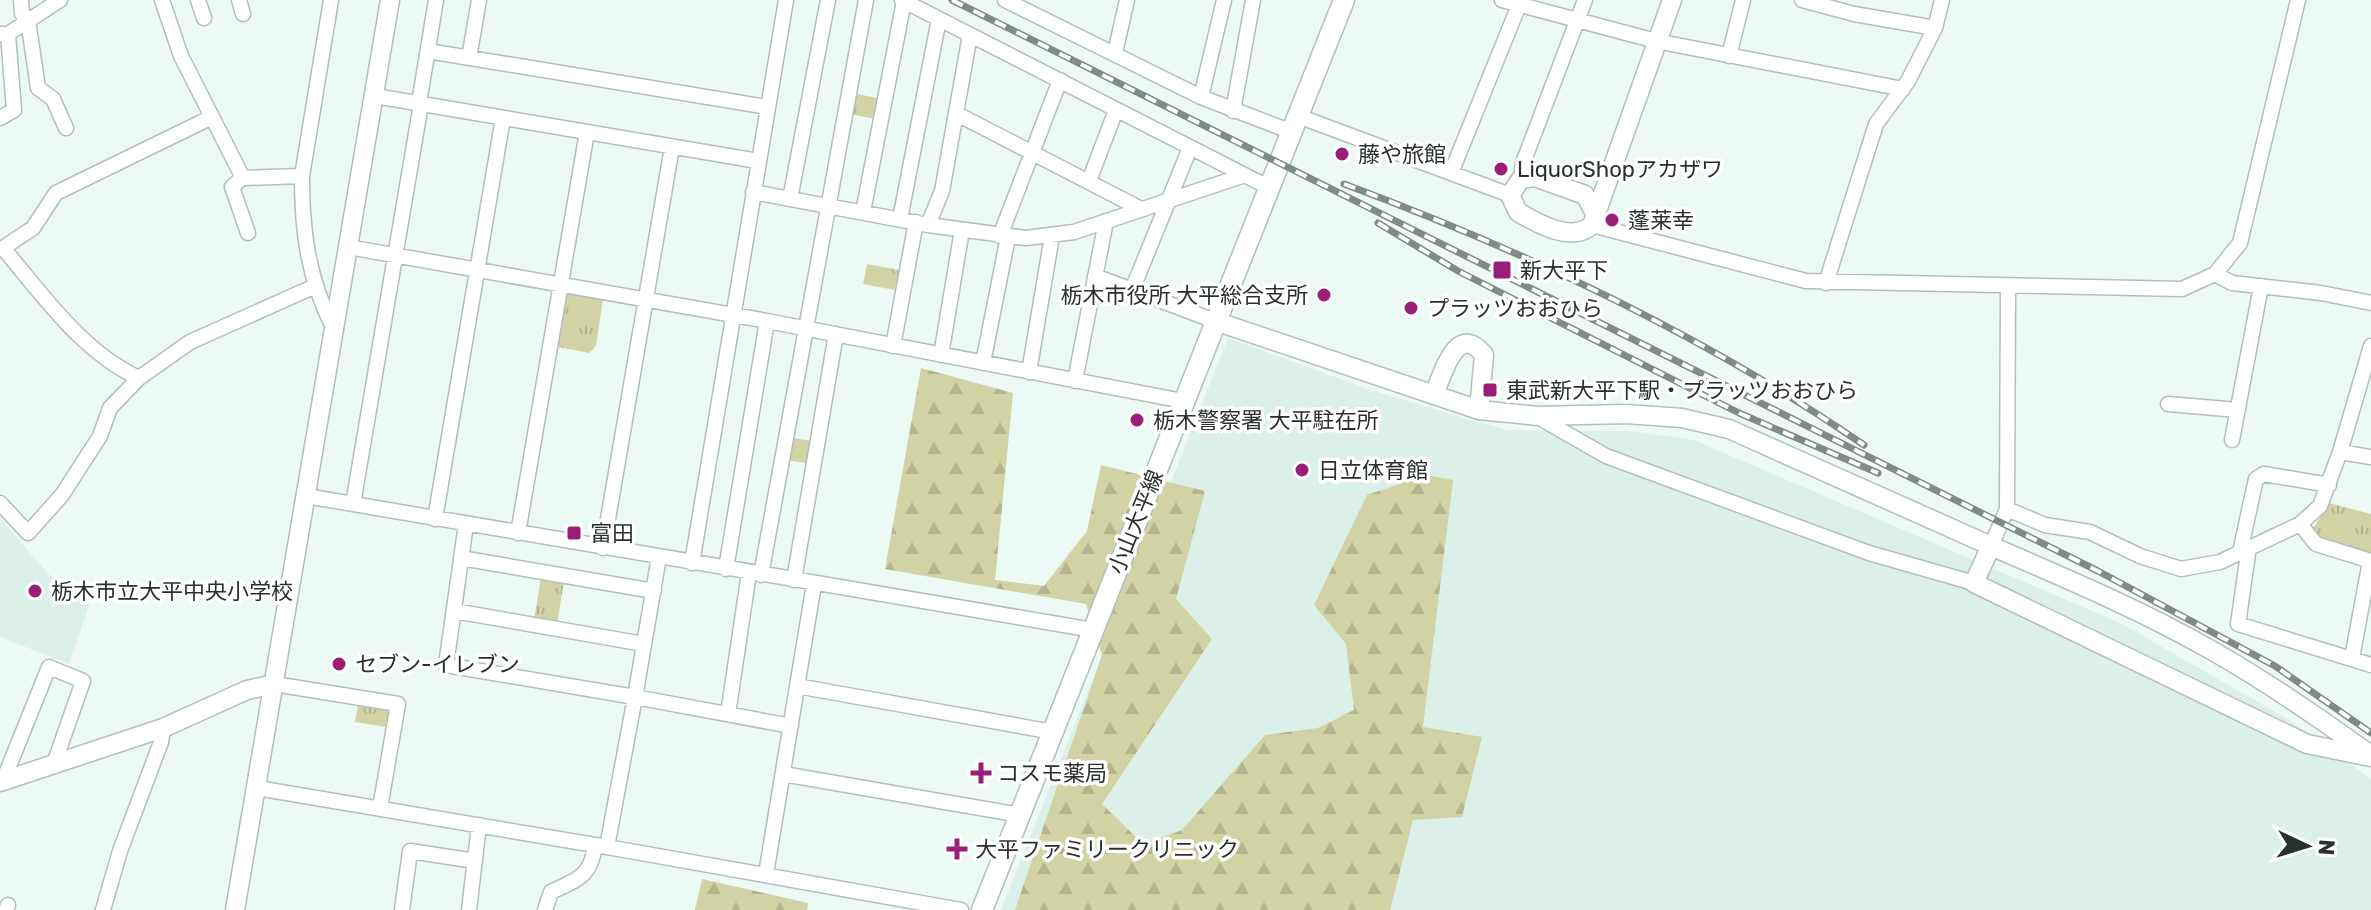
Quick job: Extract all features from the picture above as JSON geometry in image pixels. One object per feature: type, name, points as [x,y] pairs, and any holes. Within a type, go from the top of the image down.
[{"type":"main road","name":"小山大平線","points":[[982,910],[1344,0]]},
{"type":"street","points":[[21,0],[22,14],[28,20],[38,88],[53,99],[66,128]]},
{"type":"street","points":[[0,118],[14,110],[4,34],[60,0]]},
{"type":"street","points":[[162,0],[181,56],[210,118],[243,177]]},
{"type":"street","points":[[198,0],[204,18]]},
{"type":"street","points":[[331,0],[302,176],[313,287],[334,329]]},
{"type":"street","points":[[235,910],[390,0]]},
{"type":"street","points":[[353,504],[436,0]]},
{"type":"street","points":[[469,58],[479,0]]},
{"type":"street","points":[[692,563],[786,0]]},
{"type":"street","points":[[790,199],[828,0]]},
{"type":"street","points":[[728,714],[866,0]]},
{"type":"street","points":[[863,212],[903,0],[1270,188]]},
{"type":"street","points":[[1005,0],[1027,5],[1115,53],[1233,111],[1295,124],[1451,173],[1510,195],[1518,212],[1570,234],[1585,231],[1594,220],[1672,0]]},
{"type":"street","points":[[1115,53],[1127,0]]},
{"type":"street","points":[[1201,97],[1224,0]]},
{"type":"street","points":[[1233,111],[1253,0]]},
{"type":"street","points":[[1502,0],[1656,41],[1903,89]]},
{"type":"street","points":[[1510,195],[1521,179],[1523,163],[1585,0]]},
{"type":"street","points":[[1729,56],[1743,0]]},
{"type":"street","points":[[1802,0],[1854,14],[1935,28]]},
{"type":"street","points":[[1826,283],[1876,124],[1903,89],[1935,28],[1942,0]]},
{"type":"street","points":[[1594,220],[1806,281],[2182,289],[2215,274],[2229,260],[2245,229],[2298,0]]},
{"type":"street","points":[[1451,173],[1519,5]]},
{"type":"street","points":[[900,219],[939,19]]},
{"type":"street","points":[[893,346],[922,224],[942,191],[970,35]]},
{"type":"street","points":[[428,51],[767,107]]},
{"type":"street","points":[[983,363],[1004,236],[1060,80]]},
{"type":"street","points":[[375,96],[758,161]]},
{"type":"street","points":[[1089,181],[1116,110]]},
{"type":"street","points":[[957,114],[1141,209]]},
{"type":"street","points":[[139,378],[120,370],[62,318],[2,246],[33,228],[56,193],[210,118]]},
{"type":"street","points":[[435,519],[503,118]]},
{"type":"street","points":[[518,533],[587,132]]},
{"type":"street","points":[[603,548],[672,147]]},
{"type":"street","points":[[1132,290],[1190,148]]},
{"type":"street","points":[[753,192],[962,230],[1004,236],[1052,236],[1245,175]]},
{"type":"street","points":[[248,233],[232,187],[243,177],[302,176]]},
{"type":"street","points":[[1521,179],[1535,177],[1585,195],[1605,188]]},
{"type":"street","points":[[1585,195],[1594,220]]},
{"type":"street","points":[[1075,381],[1106,221]]},
{"type":"street","points":[[941,355],[962,230]]},
{"type":"street","points":[[1029,372],[1052,236]]},
{"type":"street","points":[[348,247],[767,321],[1183,401]]},
{"type":"street","points":[[2215,274],[2232,283],[2371,303]]},
{"type":"street","points":[[1095,276],[1215,321],[1479,410],[1538,416],[1668,417],[1729,429],[2092,589],[2210,649],[2301,704],[2371,756]]},
{"type":"street","points":[[2232,440],[2261,286]]},
{"type":"street","points":[[0,503],[28,533],[62,495],[100,436],[110,408],[139,378],[190,342],[313,287]]},
{"type":"street","points":[[1974,583],[2007,509],[2008,287]]},
{"type":"street","points":[[726,569],[767,321]]},
{"type":"street","points":[[794,580],[836,334]]},
{"type":"street","points":[[1434,395],[1449,356],[1456,346],[1467,343],[1484,355],[1479,410]]},
{"type":"street","points":[[2007,509],[2045,525],[2090,532],[2140,556],[2181,569],[2220,562],[2300,524],[2320,506],[2340,452],[2371,346]]},
{"type":"street","points":[[2168,404],[2238,410]]},
{"type":"street","points":[[1538,416],[1606,456],[1869,553],[1974,583],[2307,744],[2371,756]]},
{"type":"street","points":[[2340,452],[2371,457]]},
{"type":"street","points":[[2329,485],[2264,474],[2256,479],[2238,624],[2371,665]]},
{"type":"street","points":[[306,496],[1093,630]]},
{"type":"street","points":[[466,524],[446,665],[791,726]]},
{"type":"street","points":[[2300,524],[2316,544],[2371,561],[2352,658]]},
{"type":"street","points":[[542,909],[551,892],[581,878],[593,864],[601,846],[635,697],[659,557]]},
{"type":"street","points":[[461,558],[654,591]]},
{"type":"street","points":[[766,874],[814,584]]},
{"type":"street","points":[[454,611],[644,644]]},
{"type":"street","points":[[2,781],[49,667],[83,681],[54,764]]},
{"type":"street","points":[[2,781],[163,728],[247,690],[274,684],[398,704],[380,808]]},
{"type":"street","points":[[797,686],[1053,732]]},
{"type":"street","points":[[103,910],[120,851],[161,742],[163,728]]},
{"type":"street","points":[[783,774],[1020,815]]},
{"type":"street","points":[[257,788],[961,910]]},
{"type":"street","points":[[469,910],[479,825]]},
{"type":"street","points":[[402,910],[410,851],[475,861]]},
{"type":"shaded area","points":[[1228,338],[1373,391],[1506,430],[1629,431],[1694,440],[2122,624],[2291,721],[2371,779],[2371,910],[1001,910]]},
{"type":"shaded area","name":"栃木市立大平中央小学校","points":[[0,518],[50,576],[89,605],[69,664],[0,637]]},
{"type":"green space","points":[[853,93],[881,99],[876,119],[849,114]]},
{"type":"green space","points":[[867,264],[899,270],[895,290],[863,284]]},
{"type":"green space","points":[[566,292],[603,299],[596,346],[589,353],[554,346]]},
{"type":"green space","points":[[921,368],[1013,393],[995,580],[1044,586],[1087,531],[1101,465],[1205,491],[1176,599],[1212,639],[1102,804],[1143,844],[1182,830],[1265,735],[1318,728],[1354,710],[1346,644],[1314,605],[1367,495],[1426,475],[1453,480],[1423,727],[1482,737],[1462,817],[1413,820],[1390,910],[1015,910],[1102,655],[1086,604],[885,569]]},
{"type":"green space","points":[[788,437],[811,441],[807,463],[785,460]]},
{"type":"green space","points":[[2329,503],[2371,514],[2371,554],[2315,535],[2314,527]]},
{"type":"green space","points":[[541,578],[564,581],[557,624],[534,620]]},
{"type":"green space","points":[[358,705],[389,710],[386,727],[355,722]]},
{"type":"green space","points":[[702,879],[808,903],[807,910],[695,910]]},
{"type":"railway","points":[[952,0],[2098,571],[2275,666],[2371,733]]},
{"type":"railway","points":[[1344,184],[1479,238],[1612,299],[1741,368],[1864,445]]},
{"type":"railway","points":[[1378,223],[1458,271],[1739,413],[1878,473]]},
{"type":"place","name":"藤や旅館","points":[[1342,154]]},
{"type":"place","name":"LiquorShopアカザワ","points":[[1501,169]]},
{"type":"place","name":"蓬莱幸","points":[[1612,220]]},
{"type":"place","name":"新大平下","points":[[1502,270]]},
{"type":"place","name":"栃木市役所 大平総合支所","points":[[1324,295]]},
{"type":"place","name":"プラッツおおひら","points":[[1411,308]]},
{"type":"place","name":"東武新大平下駅・プラッツおおひら","points":[[1490,390]]},
{"type":"place","name":"栃木警察署 大平駐在所","points":[[1137,420]]},
{"type":"place","name":"日立体育館","points":[[1302,470]]},
{"type":"place","name":"富田","points":[[574,533]]},
{"type":"place","name":"栃木市立大平中央小学校","points":[[35,591]]},
{"type":"place","name":"セブン-イレブン","points":[[339,664]]},
{"type":"place","name":"コスモ薬局","points":[[981,773]]},
{"type":"place","name":"大平ファミリークリニック","points":[[957,849]]}]
